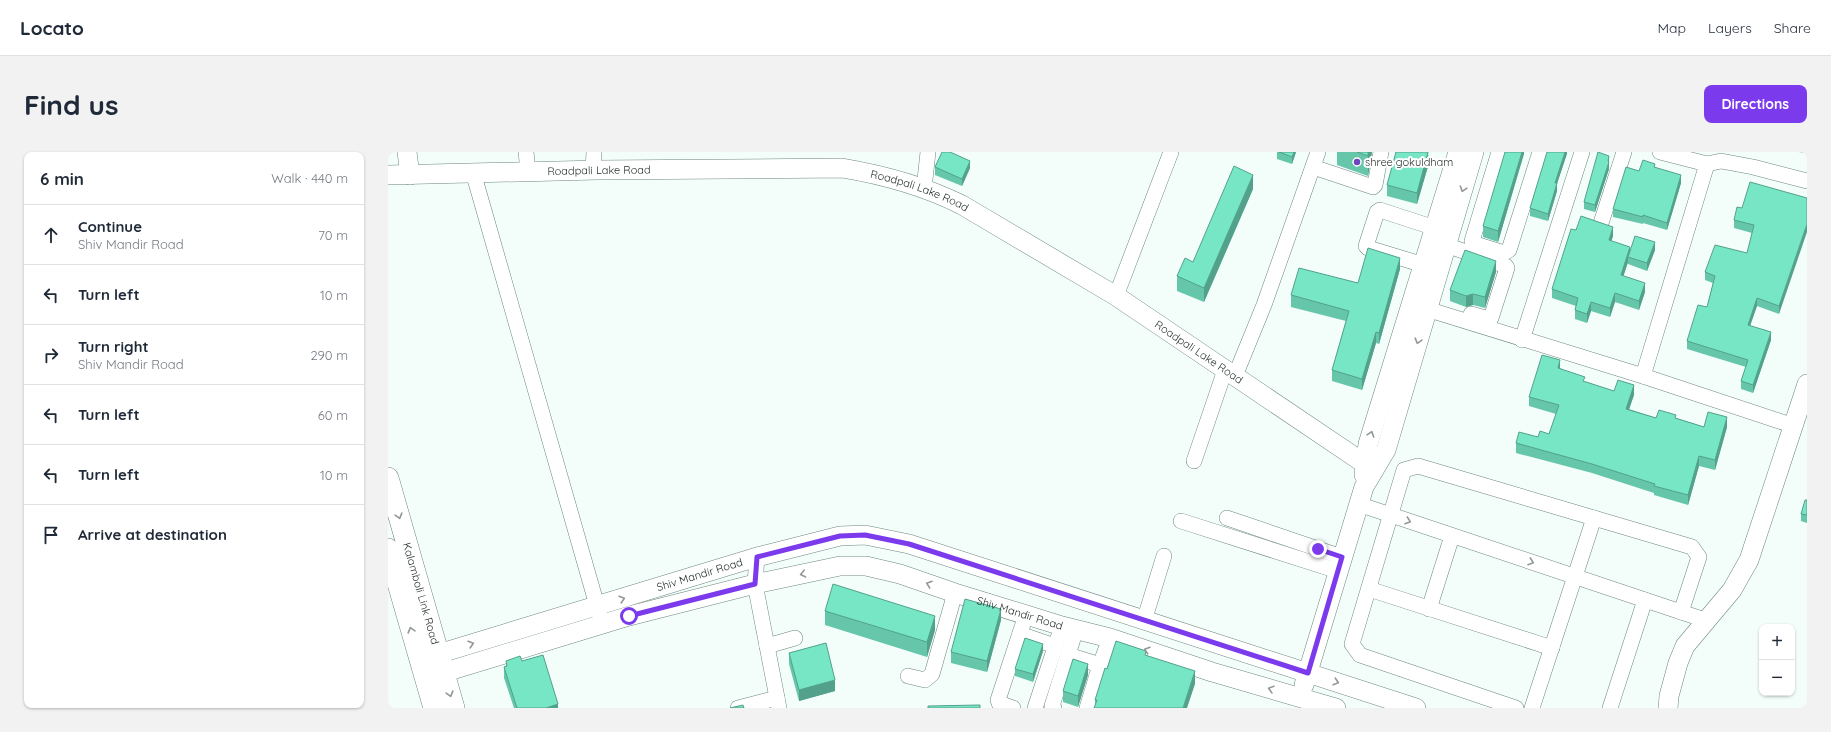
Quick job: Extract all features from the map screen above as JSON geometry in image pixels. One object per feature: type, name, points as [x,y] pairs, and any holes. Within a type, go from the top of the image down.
[{"type":"main road","name":"Kalamboli Link Road","points":[[388,478],[432,666],[434,708]]},
{"type":"main road","name":"Kalamboli Link Road","points":[[388,549],[432,666],[454,708]]},
{"type":"street","points":[[407,152],[410,175]]},
{"type":"street","points":[[526,152],[528,171]]},
{"type":"street","points":[[924,189],[928,152]]},
{"type":"street","points":[[1116,296],[1171,152]]},
{"type":"street","points":[[1194,461],[1230,373],[1264,305],[1318,152]]},
{"type":"street","points":[[1313,167],[1373,187],[1375,185],[1381,152]]},
{"type":"street","points":[[1423,305],[1424,265],[1458,152]]},
{"type":"street","points":[[1299,703],[1369,467],[1386,450],[1423,305],[1446,245],[1474,152]]},
{"type":"street","points":[[1499,152],[1472,241],[1475,244],[1504,253],[1509,250],[1533,153]]},
{"type":"street","points":[[1522,340],[1582,152]]},
{"type":"street","points":[[1601,223],[1624,152]]},
{"type":"street","points":[[1660,152],[1707,164],[1721,161],[1807,182]]},
{"type":"street","name":"Roadpali Lake Road","points":[[388,174],[410,175],[528,171],[594,161],[842,168],[876,174],[924,189],[962,205],[1116,296],[1369,467]]},
{"type":"street","points":[[1643,376],[1707,164]]},
{"type":"street","points":[[473,172],[603,625]]},
{"type":"street","points":[[1424,265],[1368,248],[1366,246],[1377,212],[1380,210],[1435,228]]},
{"type":"street","points":[[1423,305],[1489,319],[1491,318],[1507,268],[1506,266],[1446,245]]},
{"type":"street","points":[[1423,305],[1522,340],[1643,376],[1794,426]]},
{"type":"street","points":[[1668,708],[1669,696],[1678,662],[1685,646],[1705,620],[1732,590],[1749,560],[1807,384]]},
{"type":"street","points":[[1516,708],[1360,655],[1352,644],[1404,470],[1418,466],[1692,547],[1699,557],[1681,612]]},
{"type":"street","points":[[1361,495],[1391,515],[1705,620]]},
{"type":"street","points":[[1227,518],[1340,564]]},
{"type":"street","points":[[1532,708],[1594,518]]},
{"type":"street","points":[[1181,521],[1340,564]]},
{"type":"street","name":"Shiv Mandir Road","points":[[432,666],[597,606],[757,557],[840,536],[865,535],[890,539],[1416,708]]},
{"type":"street","points":[[1429,609],[1452,536]]},
{"type":"street","points":[[1144,621],[1164,556]]},
{"type":"street","points":[[738,708],[778,703],[755,584],[757,557]]},
{"type":"street","name":"Shiv Mandir Road","points":[[432,666],[603,625],[629,616],[755,584],[840,566],[853,565],[882,569],[1026,615],[1110,638],[1299,703],[1336,708]]},
{"type":"street","points":[[1368,589],[1552,648]]},
{"type":"street","points":[[908,676],[924,680],[932,674],[955,593]]},
{"type":"street","points":[[1610,708],[1645,600]]},
{"type":"street","points":[[1013,708],[999,703],[998,700],[1026,615]]},
{"type":"street","points":[[1035,708],[1055,646],[1069,627]]},
{"type":"street","points":[[1054,708],[1052,706],[1068,655],[1069,627]]},
{"type":"street","points":[[1020,634],[1055,646]]},
{"type":"street","points":[[767,646],[795,638]]},
{"type":"street","points":[[1087,708],[1110,638]]},
{"type":"street","points":[[1068,655],[1100,665]]},
{"type":"building","points":[[942,152],[950,152],[970,161],[962,179],[935,167]]},
{"type":"building","points":[[1279,152],[1294,152],[1292,157]]},
{"type":"building","points":[[1357,152],[1368,152],[1368,156]]},
{"type":"building","points":[[1396,152],[1428,152],[1417,193],[1387,185]]},
{"type":"building","points":[[1505,152],[1522,152],[1498,231],[1483,226]]},
{"type":"building","points":[[1547,152],[1565,152],[1555,183],[1557,183],[1548,214],[1530,208]]},
{"type":"building","points":[[1598,152],[1609,156],[1609,162],[1595,205],[1584,202]]},
{"type":"building","points":[[1643,160],[1655,164],[1654,167],[1681,175],[1667,223],[1643,215],[1643,217],[1613,209],[1626,167],[1639,171]]},
{"type":"building","points":[[1234,166],[1253,175],[1204,288],[1177,276],[1185,258],[1193,262]]},
{"type":"building","points":[[1750,182],[1807,198],[1807,224],[1779,306],[1757,298],[1748,325],[1771,332],[1753,385],[1741,381],[1748,360],[1687,341],[1698,305],[1707,307],[1715,276],[1705,272],[1715,245],[1747,253],[1754,225],[1734,220],[1737,207],[1742,208]]},
{"type":"building","points":[[1581,216],[1613,227],[1609,240],[1630,247],[1621,275],[1645,283],[1639,301],[1615,293],[1610,308],[1591,302],[1587,314],[1575,310],[1578,298],[1552,289],[1571,229],[1576,230]]},
{"type":"building","points":[[1635,236],[1655,242],[1647,263],[1628,257]]},
{"type":"building","points":[[1368,248],[1400,258],[1379,333],[1376,332],[1362,379],[1332,370],[1349,311],[1291,295],[1299,268],[1358,283]]},
{"type":"building","points":[[1465,250],[1496,261],[1485,297],[1473,294],[1466,296],[1450,290]]},
{"type":"building","points":[[1542,355],[1560,360],[1558,368],[1585,377],[1583,381],[1614,391],[1618,380],[1634,385],[1626,409],[1656,418],[1659,410],[1676,415],[1675,418],[1704,427],[1708,412],[1727,417],[1715,460],[1699,456],[1688,495],[1654,486],[1655,484],[1592,464],[1516,443],[1519,432],[1538,437],[1540,431],[1549,434],[1559,405],[1529,397]]},
{"type":"building","points":[[1805,500],[1807,500],[1807,515],[1801,514]]},
{"type":"building","points":[[833,584],[935,616],[927,642],[825,611]]},
{"type":"building","points":[[965,599],[1001,609],[987,661],[951,652]]},
{"type":"building","points":[[1025,638],[1043,644],[1033,674],[1015,669]]},
{"type":"building","points":[[1116,641],[1146,651],[1145,655],[1195,671],[1183,708],[1094,708],[1105,668],[1107,669]]},
{"type":"building","points":[[826,643],[835,680],[799,690],[789,653]]},
{"type":"building","points":[[543,655],[558,704],[546,708],[517,708],[504,667],[507,666],[506,661],[520,656],[522,661]]},
{"type":"building","points":[[1073,659],[1088,664],[1078,696],[1063,691]]},
{"type":"building","points":[[743,705],[744,708],[730,708]]},
{"type":"building","points":[[980,705],[980,708],[928,708],[928,706]]},
{"type":"place","name":"shree gokuldham","points":[[1357,162]]},
{"type":"route","points":[[629,616],[755,584],[757,557],[840,536],[865,535],[909,544],[1106,609],[1268,659],[1308,673],[1342,557],[1318,549]]}]
